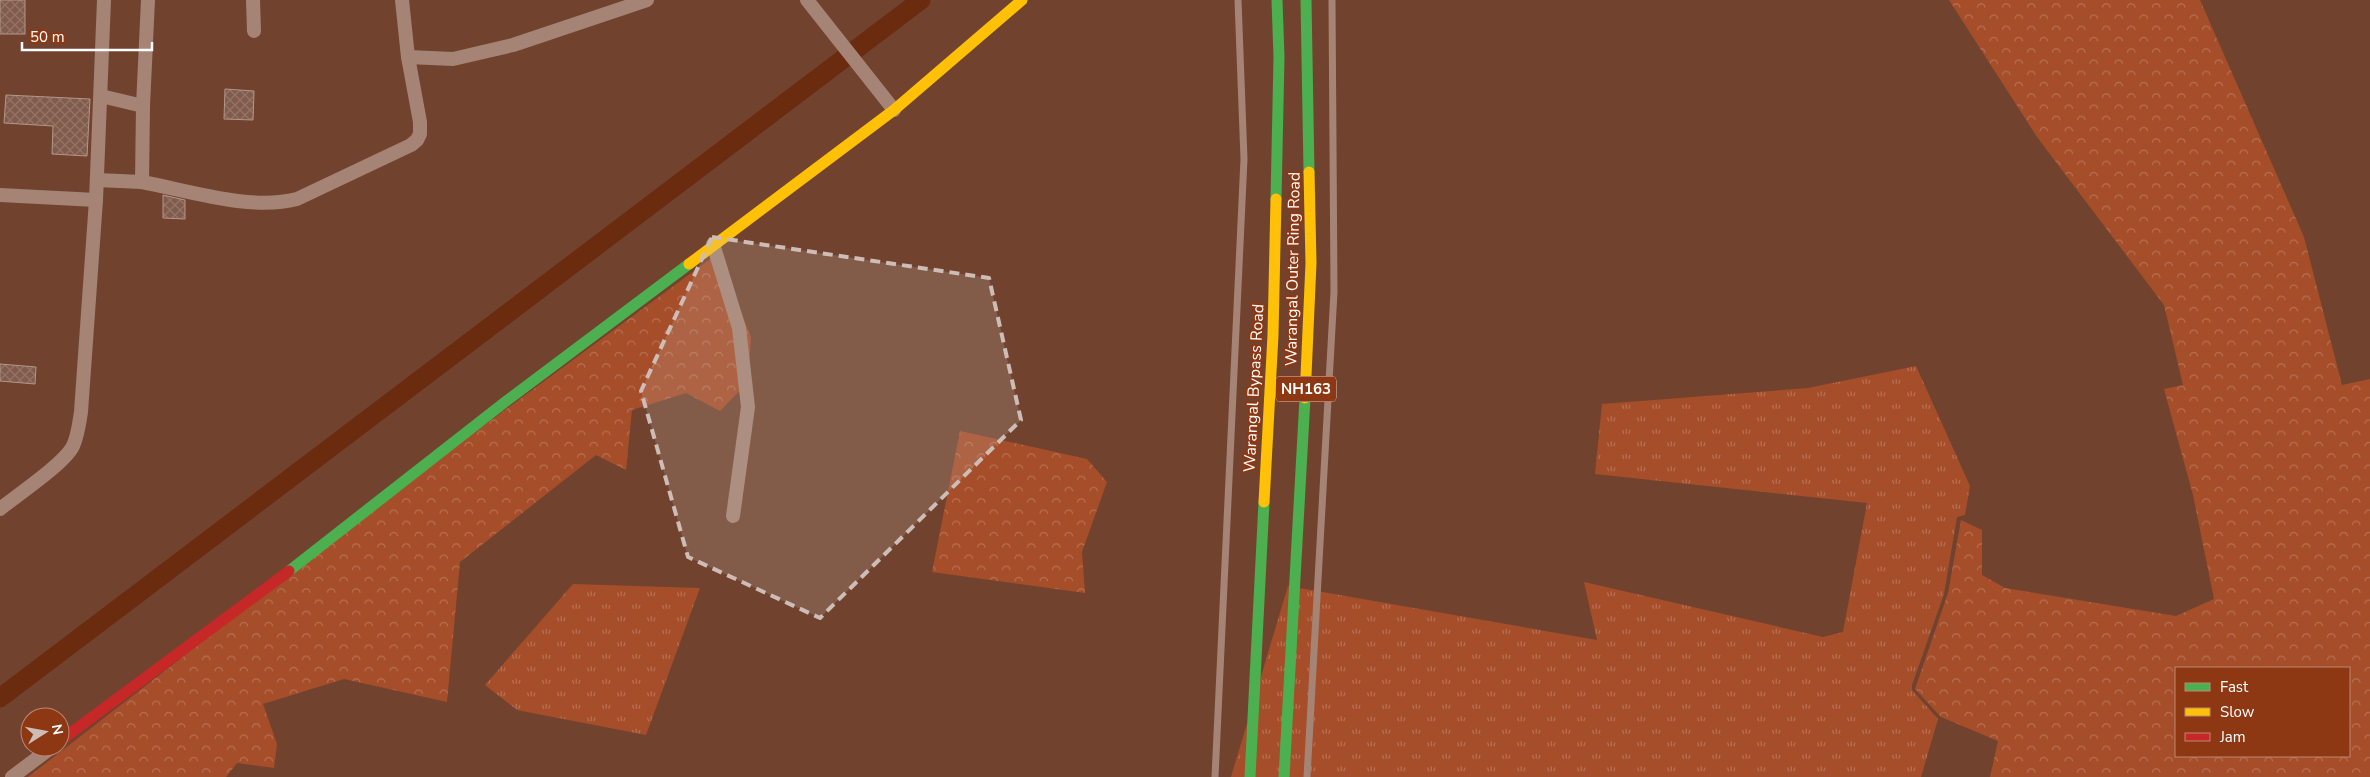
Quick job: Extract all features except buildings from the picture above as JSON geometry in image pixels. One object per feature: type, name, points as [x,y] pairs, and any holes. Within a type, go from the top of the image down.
[{"type":"main road","points":[[70,734],[274,582],[513,396],[713,244],[894,110],[1022,0]]},
{"type":"main road","name":"Warangal Bypass Road","points":[[1250,777],[1273,335],[1279,57],[1277,0]]},
{"type":"main road","name":"Warangal Outer Ring Road","points":[[1284,777],[1301,500],[1311,263],[1306,0]]},
{"type":"street","points":[[0,510],[60,461],[72,449],[78,435],[82,403],[96,200],[104,0]]},
{"type":"street","points":[[142,182],[143,106],[148,0]]},
{"type":"street","points":[[253,0],[254,31]]},
{"type":"street","points":[[97,180],[142,182],[257,204],[280,203],[297,199],[328,185],[417,140],[420,134],[420,122],[408,57],[402,0]]},
{"type":"street","points":[[408,57],[453,59],[513,45],[647,0]]},
{"type":"street","points":[[807,0],[894,110]]},
{"type":"street","points":[[101,96],[143,106]]},
{"type":"street","points":[[0,195],[96,200]]},
{"type":"street","points":[[713,244],[739,328],[748,407],[733,516]]},
{"type":"street","points":[[12,777],[39,757]]},
{"type":"lane","points":[[1215,777],[1244,159],[1238,0]]},
{"type":"lane","points":[[1308,777],[1334,292],[1332,0]]},
{"type":"highlighted area","points":[[712,237],[989,278],[1021,420],[820,618],[688,557],[641,391]]},
{"type":"green space","points":[[1949,0],[2200,0],[2304,237],[2342,385],[2370,379],[2370,777],[1990,777],[1998,741],[1941,717],[1915,689],[1948,593],[1961,520],[1982,530],[1982,575],[2005,588],[2176,616],[2214,599],[2193,495],[2164,389],[2183,385],[2164,305],[2037,137]]},
{"type":"green space","points":[[713,257],[726,276],[751,337],[748,382],[720,411],[686,393],[632,410],[626,470],[596,455],[460,562],[447,702],[344,679],[263,704],[277,744],[274,768],[237,763],[226,777],[28,777],[54,757],[70,757],[70,744],[430,465]]},
{"type":"green space","points":[[1916,366],[1970,486],[1965,515],[1957,517],[1944,594],[1912,685],[1912,690],[1938,719],[1921,777],[1231,777],[1288,586],[1597,640],[1584,582],[1823,637],[1843,632],[1867,503],[1595,474],[1602,404],[1808,388]]},
{"type":"green space","points":[[960,431],[1087,459],[1107,482],[1082,552],[1085,593],[932,572]]},
{"type":"green space","points":[[573,584],[700,588],[646,735],[517,710],[485,685]]},
{"type":"waterway","points":[[0,698],[921,0]]},
{"type":"traffic: fast","points":[[1276,199],[1279,57],[1277,0]]},
{"type":"traffic: fast","points":[[1306,0],[1309,172]]},
{"type":"traffic: fast","points":[[289,571],[505,402],[689,264]]},
{"type":"traffic: fast","points":[[1284,777],[1305,398]]},
{"type":"traffic: fast","points":[[1250,777],[1264,502]]},
{"type":"traffic: slow","points":[[689,264],[894,110],[1022,0]]},
{"type":"traffic: slow","points":[[1305,398],[1311,263],[1309,172]]},
{"type":"traffic: slow","points":[[1264,502],[1273,335],[1276,199]]},
{"type":"traffic: jam","points":[[70,734],[289,571]]}]
